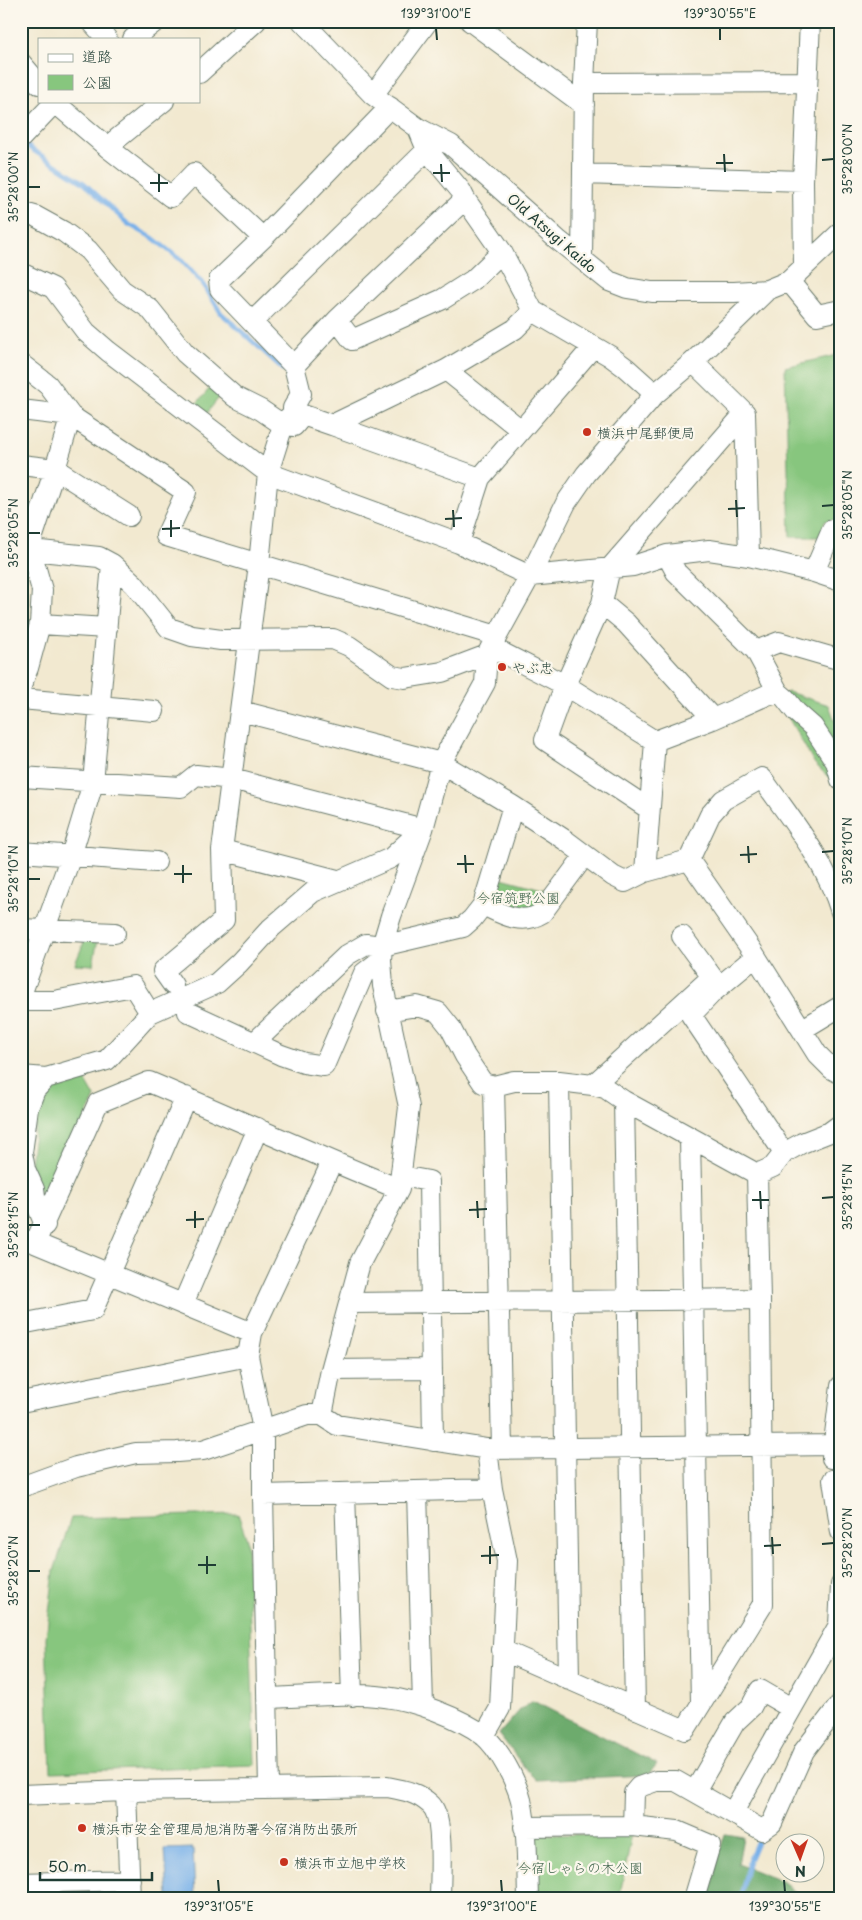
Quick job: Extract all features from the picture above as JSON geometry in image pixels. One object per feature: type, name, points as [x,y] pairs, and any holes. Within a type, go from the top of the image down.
[{"type":"street","points":[[91,21],[106,38]]},
{"type":"street","points":[[134,38],[156,21]]},
{"type":"street","points":[[200,72],[256,21]]},
{"type":"street","name":"Old Atsugi Kaido","points":[[302,21],[372,95],[418,128],[451,145],[608,281],[627,288],[661,292],[767,290],[790,280],[841,232]]},
{"type":"street","points":[[372,95],[428,21]]},
{"type":"street","points":[[470,21],[584,105]]},
{"type":"street","points":[[582,259],[584,83],[587,21]]},
{"type":"street","points":[[804,266],[806,82],[810,21]]},
{"type":"street","points":[[21,63],[38,83]]},
{"type":"street","points":[[584,83],[806,82]]},
{"type":"street","points":[[21,138],[54,102],[170,197],[194,172],[263,238]]},
{"type":"street","points":[[107,147],[163,102]]},
{"type":"street","points":[[390,107],[263,238],[219,280],[220,289],[294,366],[301,394],[288,417],[268,473],[259,564],[222,850],[224,920],[163,970],[178,1000],[281,1055],[304,1064],[324,1066],[364,973],[381,953],[463,927],[472,919],[482,904],[513,806]]},
{"type":"street","points":[[418,128],[427,150],[461,191],[502,252],[533,311],[610,356],[655,394]]},
{"type":"street","points":[[252,322],[427,150]]},
{"type":"street","points":[[583,174],[804,181]]},
{"type":"street","points":[[294,366],[337,320],[465,199]]},
{"type":"street","points":[[21,212],[35,216],[64,232],[88,250],[122,290],[150,309],[185,354],[235,396],[261,410],[288,417],[294,426],[303,415],[480,478]]},
{"type":"street","points":[[337,320],[352,340],[444,299],[472,280],[502,252]]},
{"type":"street","points":[[21,273],[54,288],[86,332],[108,351],[268,473],[459,543],[530,576],[633,566],[667,555],[709,550],[748,556],[814,572],[841,581]]},
{"type":"street","points":[[790,280],[817,315],[841,310]]},
{"type":"street","points":[[322,1415],[360,1263],[400,1183],[408,1107],[387,1011],[381,953],[391,916],[423,829],[440,763],[485,683],[491,646],[530,576],[566,502],[586,474],[655,394],[693,362],[767,290]]},
{"type":"street","points":[[332,425],[446,370],[515,329],[533,311]]},
{"type":"street","points":[[459,543],[480,478],[593,347]]},
{"type":"street","points":[[693,362],[745,413],[748,556]]},
{"type":"street","points":[[21,364],[48,385],[71,416],[186,492],[166,536],[259,564],[491,646],[565,685],[655,741]]},
{"type":"street","points":[[446,370],[521,430]]},
{"type":"street","points":[[21,410],[71,416]]},
{"type":"street","points":[[649,809],[546,740],[565,685],[602,603],[610,568],[745,413]]},
{"type":"street","points":[[24,548],[32,536],[56,469],[71,416]]},
{"type":"street","points":[[21,465],[56,469],[129,516]]},
{"type":"street","points":[[814,572],[832,530],[841,528]]},
{"type":"street","points":[[24,548],[99,557],[112,564],[134,584],[169,628],[192,636],[221,640],[333,639],[349,646],[392,676],[405,678],[442,672],[491,646]]},
{"type":"street","points":[[21,686],[40,624],[42,590],[24,548]]},
{"type":"street","points":[[667,555],[676,572],[756,651],[778,692],[813,727],[836,762],[841,780]]},
{"type":"street","points":[[21,995],[71,856],[93,783],[112,564]]},
{"type":"street","points":[[602,603],[626,623],[713,719]]},
{"type":"street","points":[[40,624],[106,628]]},
{"type":"street","points":[[756,651],[779,642],[841,660]]},
{"type":"street","points":[[655,741],[778,692]]},
{"type":"street","points":[[21,698],[154,711]]},
{"type":"street","points":[[241,711],[440,763],[513,806],[613,876],[625,882],[645,872],[689,860],[710,815],[723,800],[762,778],[820,861],[835,892],[841,912]]},
{"type":"street","points":[[645,872],[655,741]]},
{"type":"street","points":[[21,777],[181,787],[196,775],[232,779],[423,829]]},
{"type":"street","points":[[21,1076],[46,1078],[107,1060],[150,1013],[217,982],[239,963],[271,928],[312,892],[391,858],[423,829]]},
{"type":"street","points":[[222,850],[337,880]]},
{"type":"street","points":[[21,852],[156,862]]},
{"type":"street","points":[[482,904],[510,917],[524,919],[535,917],[542,913],[585,855]]},
{"type":"street","points":[[689,860],[755,957],[817,1054],[832,1069],[841,1074]]},
{"type":"street","points":[[21,929],[115,933]]},
{"type":"street","points":[[593,1085],[712,977],[682,936]]},
{"type":"street","points":[[255,1042],[346,955],[366,944],[381,953]]},
{"type":"street","points":[[755,957],[713,992],[691,1015],[784,1153]]},
{"type":"street","points":[[21,1001],[54,1001],[133,986],[150,1013]]},
{"type":"street","points":[[387,1011],[417,1006],[438,1012],[450,1028],[465,1056],[483,1083],[494,1086],[514,1081],[559,1081],[605,1088],[624,1101],[757,1174]]},
{"type":"street","points":[[802,1029],[841,1006]]},
{"type":"street","points":[[45,1225],[36,1203],[34,1189],[25,1169],[22,1153],[28,1108],[35,1090],[46,1078]]},
{"type":"street","points":[[559,1081],[569,1680]]},
{"type":"street","points":[[252,1333],[28,1241],[45,1225],[98,1103],[149,1082],[258,1128],[332,1162],[400,1183],[429,1181],[433,1441]]},
{"type":"street","points":[[484,1736],[500,1708],[507,1561],[492,1489],[499,1302],[494,1086]]},
{"type":"street","points":[[21,1324],[93,1310],[186,1098]]},
{"type":"street","points":[[624,1101],[635,1709]]},
{"type":"street","points":[[757,1174],[773,1167],[784,1153],[802,1143],[830,1132],[841,1124]]},
{"type":"street","points":[[183,1304],[258,1128]]},
{"type":"street","points":[[690,1137],[701,1704]]},
{"type":"street","points":[[270,1788],[262,1495],[263,1430],[248,1356],[252,1333],[332,1162]]},
{"type":"street","points":[[502,1650],[685,1730],[763,1604],[757,1174]]},
{"type":"street","points":[[349,1303],[760,1299]]},
{"type":"street","points":[[21,1402],[248,1356]]},
{"type":"street","points":[[332,1370],[432,1369]]},
{"type":"street","points":[[21,1487],[76,1466],[136,1453],[203,1450],[307,1415],[322,1415],[338,1425],[494,1449],[791,1446],[827,1450],[841,1386]]},
{"type":"street","points":[[833,1480],[841,1532]]},
{"type":"street","points":[[262,1495],[492,1489]]},
{"type":"street","points":[[417,1491],[423,1706]]},
{"type":"street","points":[[345,1493],[352,1696]]},
{"type":"street","points":[[737,1815],[791,1708],[839,1626],[841,1585]]},
{"type":"street","points":[[695,1791],[735,1722],[751,1707],[760,1690],[791,1708]]},
{"type":"street","points":[[267,1698],[386,1697],[423,1706],[453,1718],[484,1736],[509,1768],[521,1800],[528,1899]]},
{"type":"street","points":[[633,1826],[634,1793],[640,1787],[656,1781],[676,1781],[762,1830],[772,1823],[804,1752],[841,1703]]},
{"type":"street","points":[[21,1795],[270,1788],[387,1787],[412,1791],[432,1805],[440,1828],[440,1899]]},
{"type":"street","points":[[21,1883],[130,1889],[126,1791]]},
{"type":"street","points":[[524,1827],[633,1826],[677,1831],[710,1845],[694,1899]]},
{"type":"green space","points":[[841,354],[841,382],[835,383],[841,452],[841,520],[825,521],[821,537],[790,537],[785,367]]},
{"type":"green space","points":[[211,387],[221,395],[203,418],[191,410]]},
{"type":"green space","points":[[788,692],[829,705],[841,738],[841,789],[815,764],[777,698]]},
{"type":"green space","name":"今宿筑野公園","points":[[498,877],[549,891],[534,912],[489,903]]},
{"type":"green space","points":[[86,937],[98,938],[93,965],[75,964]]},
{"type":"green space","points":[[82,1074],[95,1097],[45,1208],[30,1165],[39,1094],[52,1085]]},
{"type":"green space","points":[[238,1514],[247,1540],[255,1765],[51,1772],[46,1638],[54,1571],[71,1518]]},
{"type":"green space","points":[[533,1701],[657,1764],[648,1775],[537,1780],[525,1768],[499,1734],[520,1710]]},
{"type":"green space","name":"今宿しゃらの木公園","points":[[632,1834],[619,1899],[535,1899],[533,1835]]},
{"type":"green space","points":[[725,1834],[743,1837],[738,1864],[774,1878],[774,1882],[782,1882],[805,1899],[706,1899]]},
{"type":"water","points":[[193,1848],[195,1899],[168,1899],[165,1849]]},
{"type":"waterway","points":[[25,145],[84,183],[128,224],[153,238],[182,261],[203,284],[221,313],[283,369]]},
{"type":"waterway","points":[[740,1899],[749,1861],[760,1835]]},
{"type":"place","name":"横浜中尾郵便局","points":[[587,432]]},
{"type":"place","name":"やぶ忠","points":[[502,667]]},
{"type":"place","name":"横浜市安全管理局旭消防署今宿消防出張所","points":[[82,1828]]},
{"type":"place","name":"横浜市立旭中学校","points":[[284,1862]]}]
